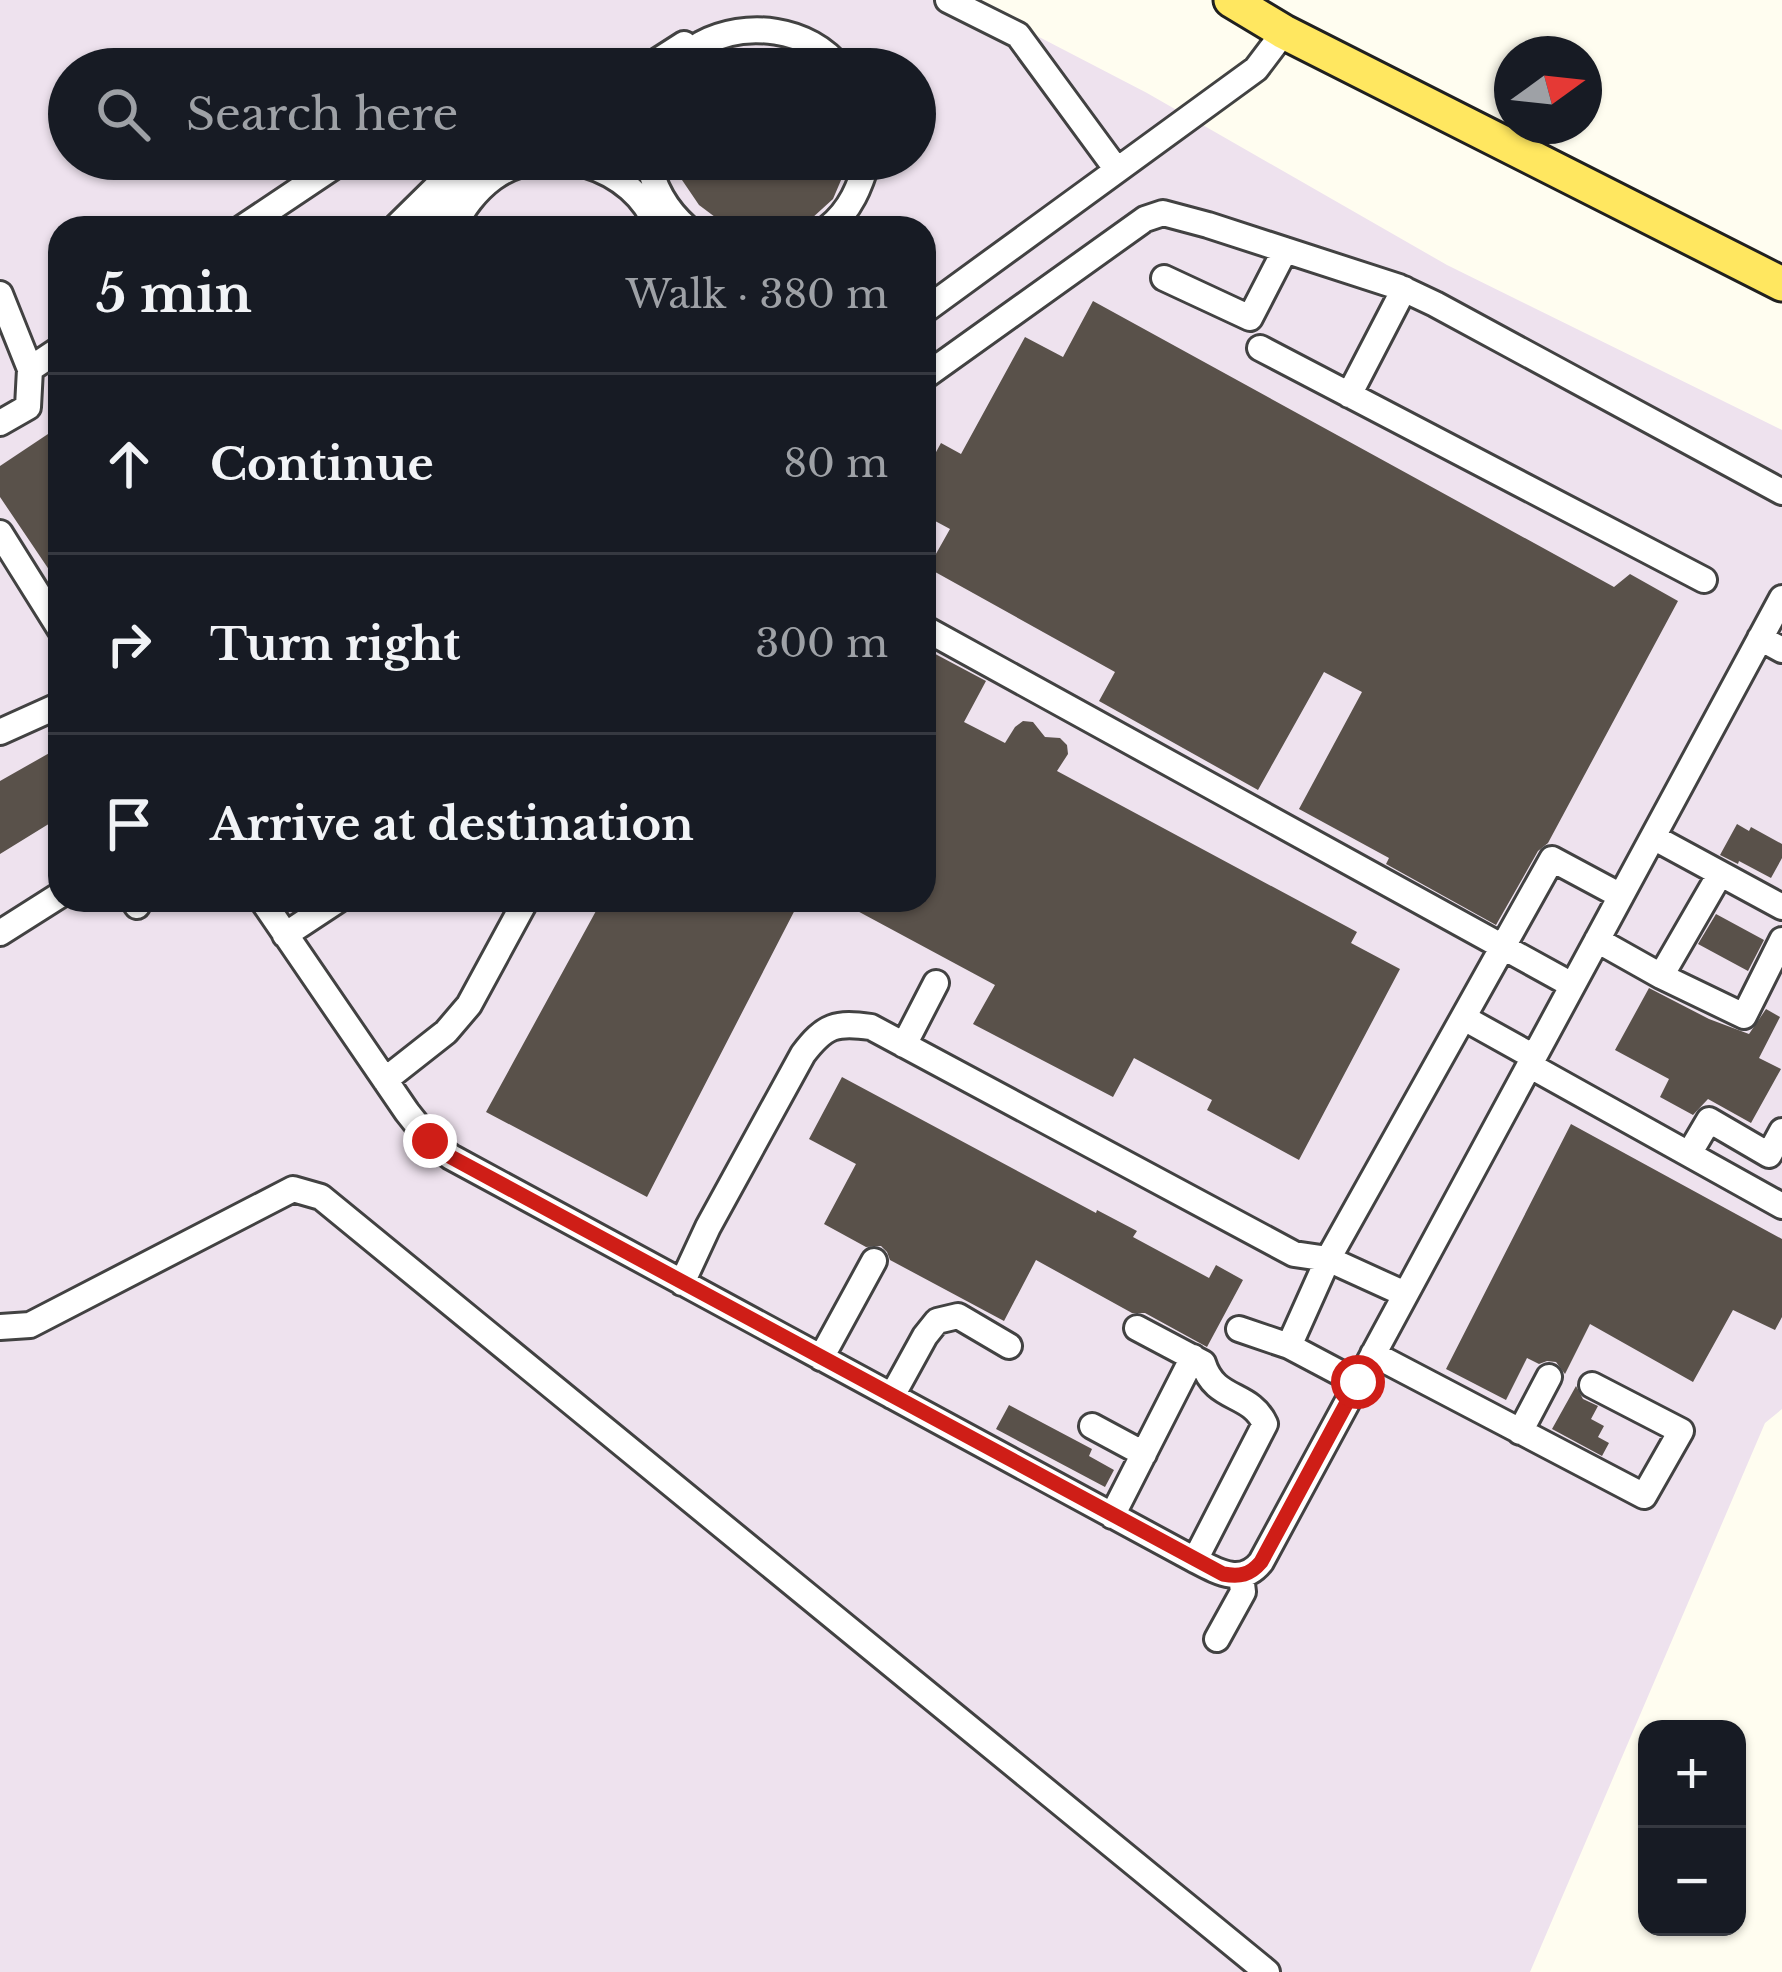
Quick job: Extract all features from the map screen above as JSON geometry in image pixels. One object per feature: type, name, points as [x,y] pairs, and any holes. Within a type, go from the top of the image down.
[{"type":"main road","points":[[1232,0],[1284,32],[1782,284]]},
{"type":"street","points":[[948,0],[1018,35],[1118,170]]},
{"type":"street","points":[[696,48],[736,31],[771,30],[817,48]]},
{"type":"street","points":[[936,302],[1256,69],[1284,32]]},
{"type":"street","points":[[677,48],[692,38],[699,45]]},
{"type":"street","points":[[260,216],[314,180]]},
{"type":"street","points":[[407,216],[444,180]]},
{"type":"street","points":[[428,216],[476,180]]},
{"type":"street","points":[[459,216],[487,180]]},
{"type":"street","points":[[617,180],[661,216]]},
{"type":"street","points":[[652,180],[666,216]]},
{"type":"street","points":[[842,216],[862,180]]},
{"type":"street","points":[[936,368],[1145,219],[1163,213],[1404,289],[1782,492]]},
{"type":"street","points":[[1164,278],[1250,318],[1285,250]]},
{"type":"street","points":[[1349,394],[1404,289]]},
{"type":"street","points":[[0,294],[30,369],[28,407],[0,423]]},
{"type":"street","points":[[1260,348],[1704,580]]},
{"type":"street","points":[[30,369],[48,358]]},
{"type":"street","points":[[0,533],[48,610]]},
{"type":"street","points":[[270,912],[430,1141],[451,1157],[1195,1560],[1223,1574],[1241,1575],[1261,1562],[1653,837],[1771,644],[1782,598]]},
{"type":"street","points":[[936,635],[1572,985]]},
{"type":"street","points":[[0,731],[48,710]]},
{"type":"street","points":[[1653,837],[1782,907]]},
{"type":"street","points":[[1289,1346],[1328,1259],[1552,859],[1621,896]]},
{"type":"street","points":[[1661,976],[1720,874]]},
{"type":"street","points":[[0,933],[48,903]]},
{"type":"street","points":[[285,935],[320,912]]},
{"type":"street","points":[[386,1080],[446,1031],[469,1005],[519,912]]},
{"type":"street","points":[[1597,940],[1744,1016],[1782,940]]},
{"type":"street","points":[[904,1045],[936,983]]},
{"type":"street","points":[[1464,1018],[1782,1206]]},
{"type":"street","points":[[682,1283],[803,1054],[819,1034],[844,1023],[871,1028],[1294,1254],[1328,1259],[1405,1294]]},
{"type":"street","points":[[1689,1154],[1708,1120],[1768,1155],[1782,1131]]},
{"type":"street","points":[[0,1327],[30,1325],[293,1189],[321,1197],[1267,1972]]},
{"type":"street","points":[[821,1358],[874,1261]]},
{"type":"street","points":[[892,1396],[938,1321],[958,1316],[1009,1346]]},
{"type":"street","points":[[1137,1328],[1203,1364],[1215,1386],[1252,1406],[1264,1424],[1195,1560]]},
{"type":"street","points":[[1239,1329],[1289,1346],[1358,1382]]},
{"type":"street","points":[[1373,1354],[1644,1496],[1681,1430],[1592,1385]]},
{"type":"street","points":[[1112,1516],[1193,1357]]},
{"type":"street","points":[[1520,1432],[1549,1377]]},
{"type":"street","points":[[1092,1426],[1144,1454]]},
{"type":"street","points":[[1217,1639],[1243,1592],[1241,1575]]},
{"type":"shaded area","points":[[0,0],[968,0],[1147,93],[1447,265],[1782,430],[1782,1409],[1765,1423],[1530,1972],[0,1972]]},
{"type":"building","points":[[682,180],[841,180],[833,199],[814,216],[714,216],[699,205]]},
{"type":"building","points":[[1093,301],[1614,587],[1630,574],[1678,601],[1548,843],[1538,851],[1496,925],[1299,809],[1362,692],[1324,672],[1258,790],[1099,701],[1115,672],[936,572],[936,554],[950,529],[936,521],[936,452],[941,443],[961,454],[1025,337],[1063,357]]},
{"type":"building","points":[[48,434],[48,568],[0,497],[0,466]]},
{"type":"building","points":[[936,654],[986,681],[964,722],[1005,743],[1023,721],[1033,722],[1045,737],[1060,738],[1067,745],[1068,754],[1057,771],[1357,932],[1351,943],[1400,969],[1299,1160],[1207,1110],[1212,1100],[1134,1058],[1113,1097],[973,1024],[995,985],[859,912],[936,912]]},
{"type":"building","points":[[48,754],[48,824],[0,854],[0,781]]},
{"type":"building","points":[[1737,824],[1782,844],[1782,858],[1771,878],[1720,855]]},
{"type":"building","points":[[595,912],[794,912],[647,1197],[486,1112]]},
{"type":"building","points":[[1716,914],[1764,940],[1748,971],[1698,944]]},
{"type":"building","points":[[1649,988],[1749,1034],[1766,1009],[1780,1017],[1759,1058],[1781,1069],[1751,1123],[1708,1099],[1693,1115],[1660,1097],[1669,1079],[1615,1050]]},
{"type":"building","points":[[842,1077],[1137,1231],[1133,1237],[1209,1278],[1216,1265],[1243,1280],[1207,1347],[1145,1313],[1132,1313],[1036,1260],[1004,1321],[890,1260],[881,1246],[866,1247],[824,1224],[856,1164],[809,1139]]},
{"type":"building","points":[[1571,1124],[1782,1239],[1782,1317],[1775,1330],[1733,1310],[1693,1382],[1590,1324],[1565,1374],[1556,1362],[1539,1364],[1527,1358],[1506,1400],[1446,1369]]},
{"type":"building","points":[[1576,1386],[1583,1399],[1598,1406],[1591,1419],[1604,1426],[1598,1437],[1609,1443],[1602,1456],[1552,1429]]},
{"type":"building","points":[[1009,1405],[1092,1449],[1089,1456],[1114,1470],[1105,1487],[996,1429]]},
{"type":"route","points":[[430,1141],[451,1157],[1223,1574],[1246,1575],[1261,1562],[1358,1382]]}]
